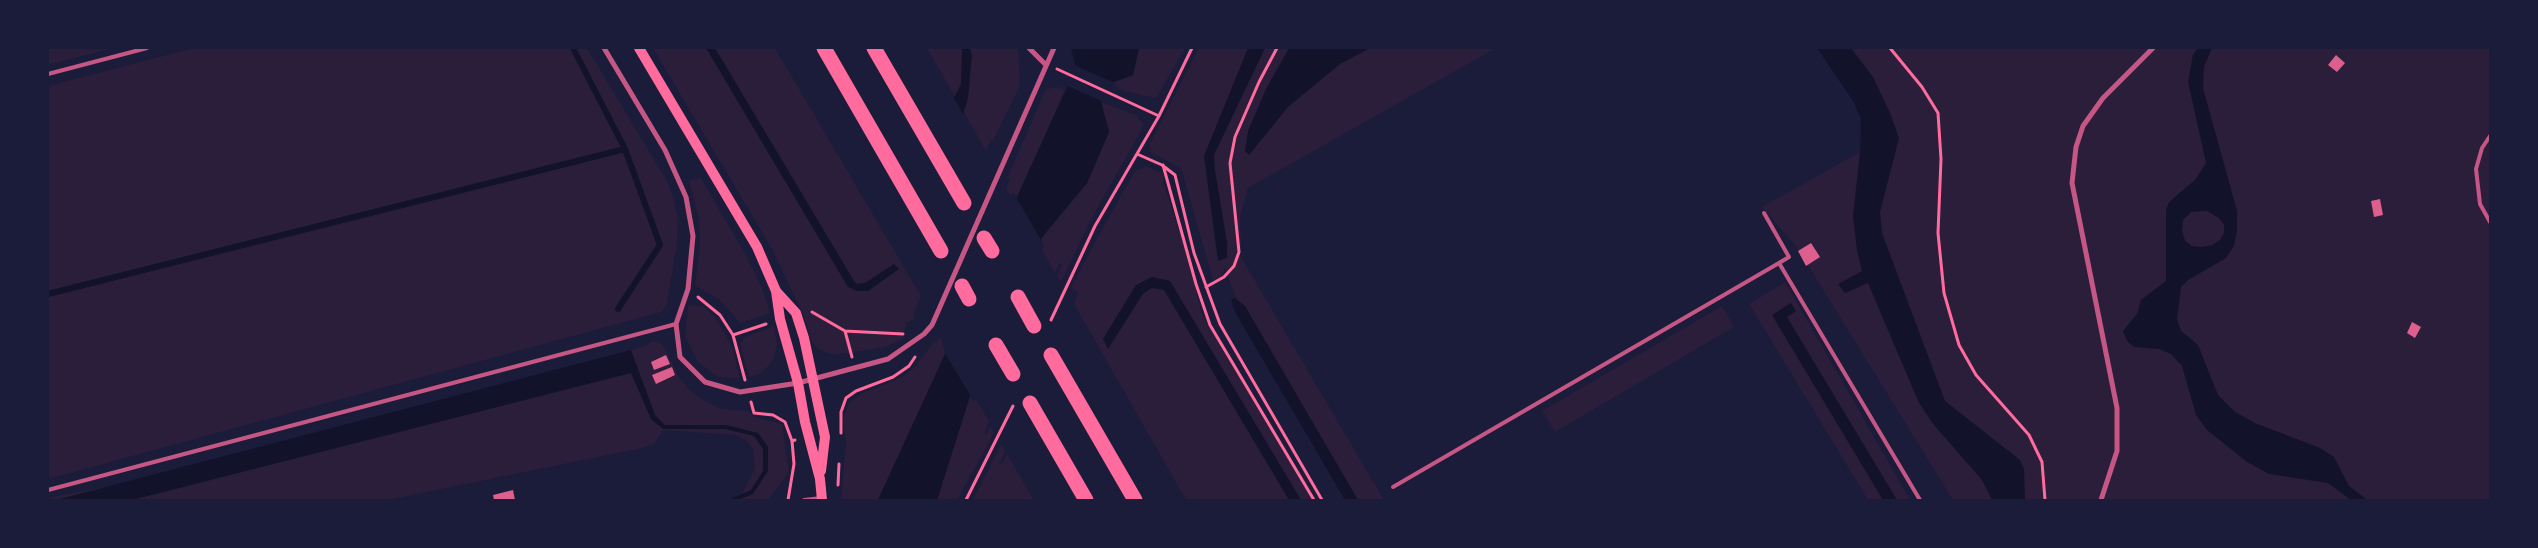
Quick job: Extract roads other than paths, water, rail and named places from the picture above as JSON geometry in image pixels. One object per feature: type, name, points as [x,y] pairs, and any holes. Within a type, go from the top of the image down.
[{"type":"highway","points":[[824,48],[942,252]]},
{"type":"highway","points":[[874,48],[964,203]]},
{"type":"highway","points":[[1018,297],[1042,324]]},
{"type":"highway","points":[[996,345],[1013,374]]},
{"type":"highway","points":[[1051,355],[1135,500]]},
{"type":"highway","points":[[1030,403],[1086,500]]},
{"type":"main road","points":[[640,48],[757,247],[776,291],[780,319],[798,383],[820,479],[822,499]]},
{"type":"main road","points":[[776,291],[796,312],[814,378],[825,437],[820,479]]},
{"type":"street","points":[[604,48],[665,150],[686,197],[693,236],[688,289],[676,324],[680,357],[705,382],[732,391],[748,391],[798,383],[888,359],[899,354],[924,334],[932,325],[1045,64],[1054,48]]},
{"type":"street","points":[[1029,48],[1045,64]]},
{"type":"street","points":[[2101,500],[2117,451],[2117,408],[2072,184],[2076,147],[2082,126],[2103,98],[2153,48]]},
{"type":"lane","points":[[48,74],[147,48]]},
{"type":"lane","points":[[2490,136],[2482,148],[2476,169],[2480,204],[2490,222]]},
{"type":"lane","points":[[1393,488],[1789,257],[1764,213]]},
{"type":"lane","points":[[1779,263],[1920,500]]},
{"type":"lane","points":[[48,490],[676,324]]},
{"type":"lane","points":[[804,500],[822,499]]},
{"type":"waterway","points":[[573,48],[625,149],[660,245],[618,309]]},
{"type":"waterway","points":[[48,294],[625,149]]}]
